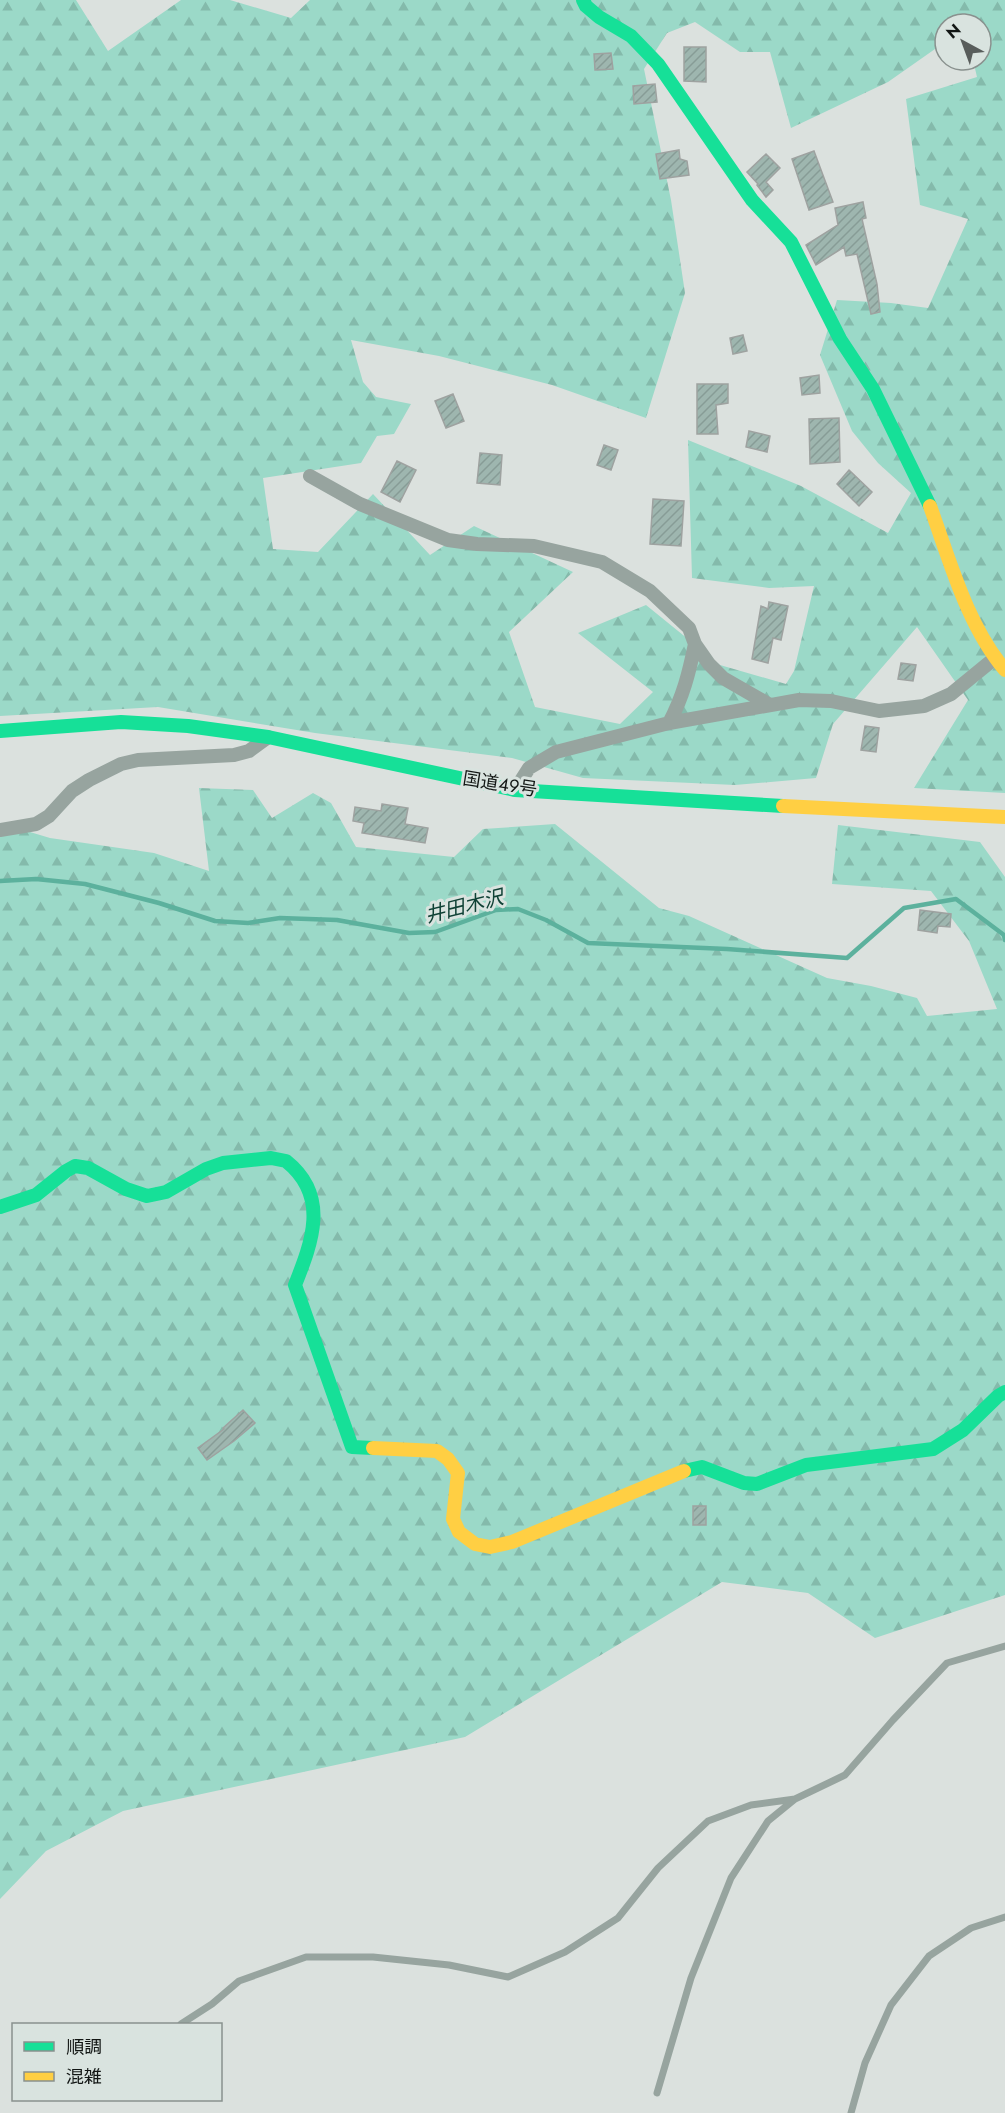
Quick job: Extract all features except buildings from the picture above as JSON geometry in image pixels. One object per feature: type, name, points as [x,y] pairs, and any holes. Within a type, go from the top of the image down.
[{"type":"main road","points":[[584,0],[586,6],[599,17],[631,36],[658,64],[752,200],[790,242],[840,339],[873,389],[929,502],[963,597],[995,658],[1005,670]]},
{"type":"main road","name":"国道49号","points":[[0,731],[121,722],[188,726],[268,737],[515,790],[1005,817]]},
{"type":"main road","points":[[0,1207],[25,1203],[45,1191],[68,1169],[76,1165],[86,1167],[139,1195],[149,1197],[160,1195],[198,1173],[222,1163],[280,1159],[290,1164],[306,1182],[313,1200],[315,1222],[312,1241],[295,1285],[351,1448],[437,1451],[458,1473],[453,1519],[459,1532],[475,1544],[490,1546],[512,1542],[682,1471],[702,1467],[744,1483],[757,1484],[806,1465],[933,1449],[951,1439],[1005,1392]]},
{"type":"street","points":[[310,476],[360,504],[448,540],[477,544],[534,546],[602,562],[650,591],[689,628],[694,644],[723,678],[770,705]]},
{"type":"street","points":[[669,723],[680,703],[688,680],[694,644]]},
{"type":"street","points":[[515,790],[529,768],[556,752],[669,723],[799,700],[831,701],[879,711],[924,706],[951,694],[995,658]]},
{"type":"street","points":[[0,830],[36,824],[49,816],[72,790],[121,764],[138,760],[234,755],[249,751],[268,737]]},
{"type":"lane","points":[[657,2093],[691,1978],[731,1878],[768,1821],[795,1799],[845,1775],[947,1663],[1005,1646]]},
{"type":"lane","points":[[184,2023],[212,2004],[239,1981],[306,1957],[384,1958],[449,1965],[508,1977],[565,1952],[618,1918],[658,1869],[708,1821],[751,1805],[795,1799]]},
{"type":"lane","points":[[851,2113],[865,2063],[891,2005],[929,1956],[971,1928],[1005,1917]]},
{"type":"green space","points":[[0,0],[76,0],[108,51],[181,0],[230,0],[291,18],[310,0],[1005,0],[1005,793],[914,788],[968,700],[917,627],[833,724],[816,778],[735,785],[583,778],[512,758],[315,733],[158,707],[0,716]],"holes":[[[933,12],[993,12],[993,72],[976,72],[977,77],[906,99],[920,205],[968,219],[928,308],[837,300],[820,355],[852,431],[878,463],[911,493],[888,533],[801,486],[688,440],[692,578],[769,588],[814,586],[794,671],[786,684],[720,665],[646,605],[578,633],[653,692],[620,724],[535,707],[509,632],[573,572],[474,526],[430,555],[373,494],[318,552],[273,549],[263,478],[361,463],[377,436],[394,434],[411,404],[376,397],[363,382],[351,340],[439,356],[552,385],[646,418],[685,293],[671,200],[644,69],[667,33],[695,22],[740,52],[770,52],[791,128],[888,82],[933,50]]]},
{"type":"green space","points":[[199,788],[253,790],[272,818],[313,793],[331,803],[356,847],[454,857],[483,829],[555,824],[659,908],[689,916],[827,978],[917,998],[927,1016],[997,1009],[969,941],[931,891],[832,884],[838,825],[980,842],[1005,877],[1005,1595],[875,1638],[808,1593],[722,1582],[465,1737],[123,1811],[46,1851],[0,1899],[0,823],[50,838],[154,853],[209,871]]},
{"type":"waterway","name":"井田木沢","points":[[0,881],[36,879],[85,884],[159,903],[215,921],[248,923],[280,918],[337,920],[409,933],[435,932],[496,910],[518,909],[546,920],[588,943],[727,949],[847,958],[904,908],[956,899],[1004,935],[1005,940]]},
{"type":"traffic: fast","points":[[583,0],[586,6],[599,17],[631,36],[658,64],[752,200],[791,242],[840,339],[873,389],[930,506]]},
{"type":"traffic: fast","points":[[0,731],[121,722],[188,726],[268,737],[515,790],[783,806]]},
{"type":"traffic: fast","points":[[0,1207],[36,1195],[75,1166],[88,1168],[126,1189],[147,1196],[166,1192],[206,1169],[223,1163],[271,1158],[286,1161],[300,1175],[313,1204],[311,1236],[295,1285],[352,1447],[373,1448]]},
{"type":"traffic: fast","points":[[684,1471],[702,1467],[744,1483],[757,1484],[806,1465],[933,1449],[963,1430],[1005,1392]]},
{"type":"traffic: slow","points":[[930,506],[952,570],[970,613],[980,633],[1005,670]]},
{"type":"traffic: slow","points":[[783,806],[1005,817]]},
{"type":"traffic: slow","points":[[373,1448],[437,1451],[448,1459],[458,1473],[453,1519],[459,1532],[475,1544],[490,1547],[512,1542],[684,1471]]}]
